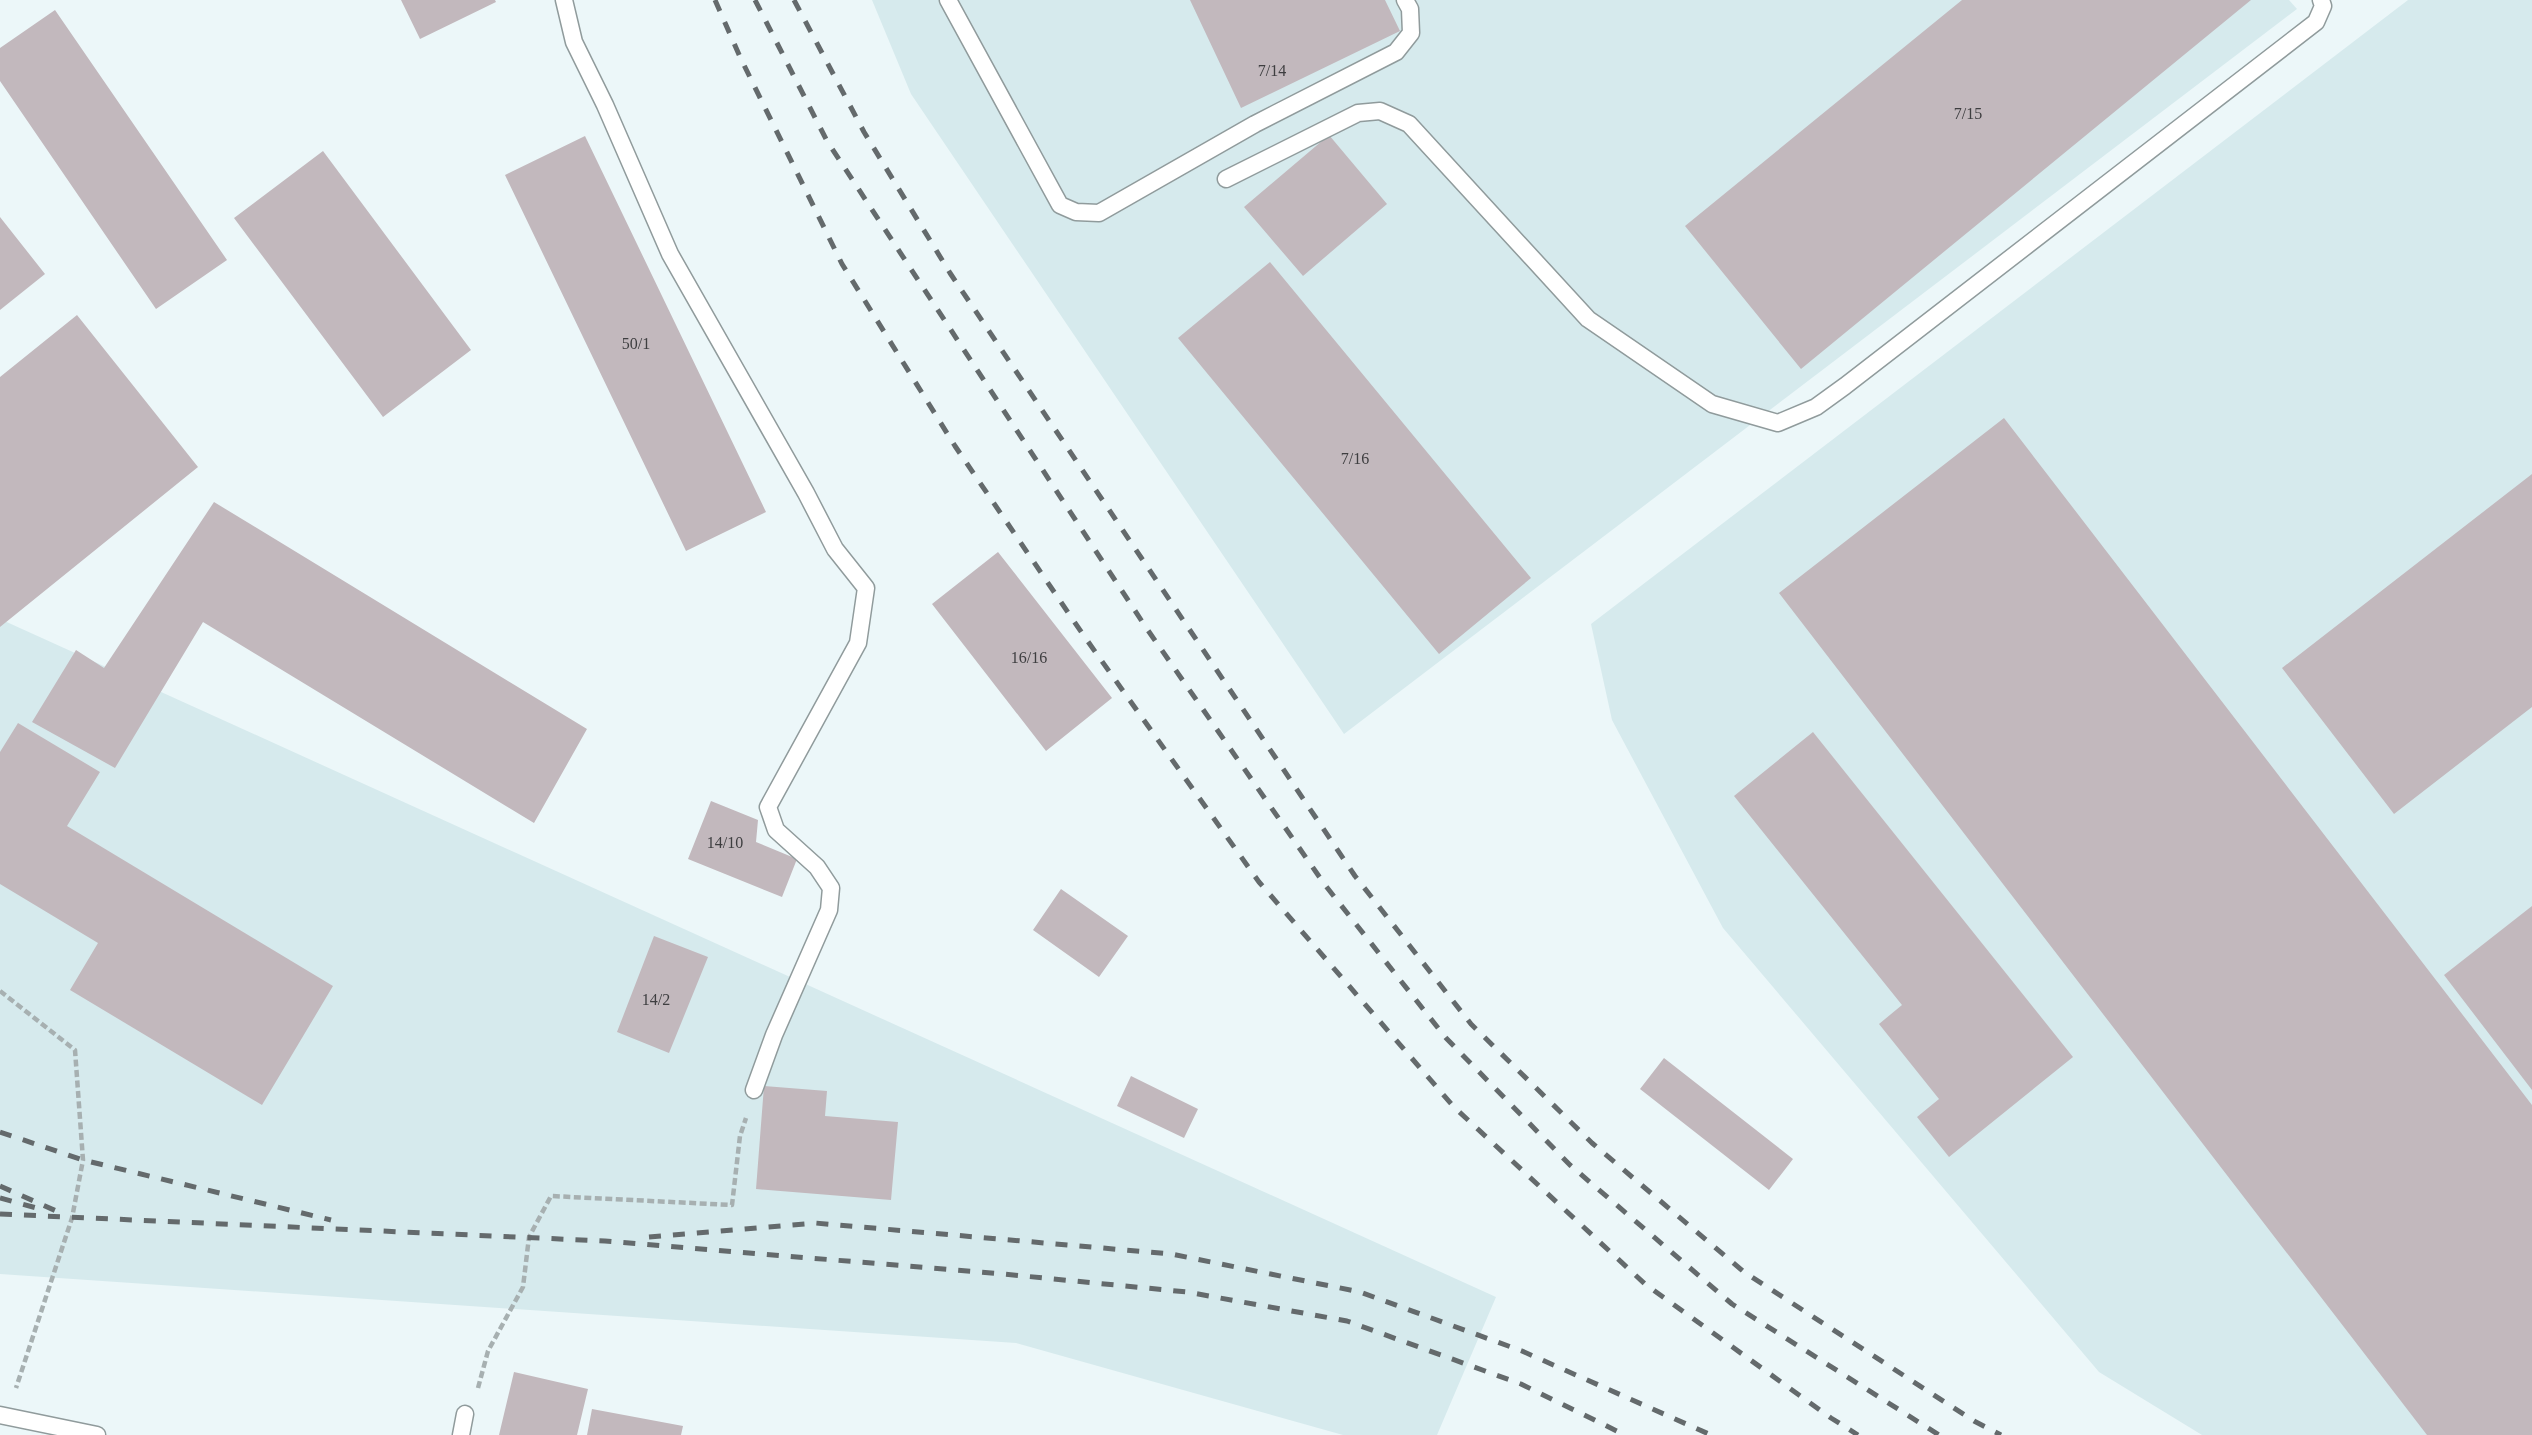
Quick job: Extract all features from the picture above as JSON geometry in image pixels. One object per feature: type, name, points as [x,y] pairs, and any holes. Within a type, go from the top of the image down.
[{"type":"lane","points":[[564,0],[574,42],[605,105],[670,254],[835,549],[866,588],[858,643],[768,807],[776,830],[817,867],[831,888],[829,910],[774,1035],[754,1090]]},
{"type":"lane","points":[[948,0],[1060,205],[1076,212],[1099,213],[1255,124],[1396,52],[1411,33],[1410,9],[1405,0]]},
{"type":"lane","points":[[1226,178],[1358,113],[1380,111],[1392,116],[1409,124],[1588,319],[1712,404],[1778,423],[1816,407],[1845,386],[2316,22],[2323,6],[2321,0]]},
{"type":"lane","points":[[461,1435],[464,1414]]},
{"type":"lane","points":[[3,1415],[97,1435]]},
{"type":"path","points":[[0,991],[75,1050],[83,1160],[72,1218],[3,1415]]},
{"type":"path","points":[[464,1414],[476,1395],[488,1351],[523,1287],[529,1237],[551,1196],[732,1205],[740,1136]]},
{"type":"shaded area","points":[[872,0],[2289,0],[2297,9],[1344,734],[911,94]]},
{"type":"shaded area","points":[[2408,0],[2532,0],[2532,1435],[2202,1435],[2099,1372],[1723,928],[1612,720],[1591,624]]},
{"type":"shaded area","points":[[0,619],[1496,1297],[1437,1435],[1343,1435],[1016,1343],[0,1274]]},
{"type":"building","points":[[401,0],[495,0],[496,2],[420,39]]},
{"type":"building","points":[[1190,0],[1385,0],[1400,31],[1241,108]]},
{"type":"building","points":[[1962,0],[2251,0],[1801,369],[1685,226]]},
{"type":"building","points":[[55,10],[227,260],[156,309],[0,81],[0,48]]},
{"type":"building","points":[[1329,135],[1387,204],[1303,276],[1244,207]]},
{"type":"building","points":[[585,136],[766,512],[686,551],[505,175]]},
{"type":"building","points":[[323,151],[471,350],[383,417],[234,218]]},
{"type":"building","points":[[0,217],[45,274],[0,310]]},
{"type":"building","points":[[1270,262],[1531,578],[1439,654],[1178,338]]},
{"type":"building","points":[[77,315],[198,467],[0,627],[0,377]]},
{"type":"building","points":[[2004,418],[2532,1105],[2532,1435],[2427,1435],[1779,593]]},
{"type":"building","points":[[2532,474],[2532,707],[2394,814],[2282,668]]},
{"type":"building","points":[[214,502],[587,729],[534,823],[203,622],[115,768],[32,722],[76,650],[104,668]]},
{"type":"building","points":[[998,552],[1112,698],[1046,751],[932,604]]},
{"type":"building","points":[[18,723],[100,772],[67,826],[333,986],[262,1105],[70,990],[98,943],[0,884],[0,752]]},
{"type":"building","points":[[1813,732],[2073,1057],[1949,1157],[1917,1117],[1939,1099],[1879,1024],[1902,1005],[1734,796]]},
{"type":"building","points":[[711,801],[758,820],[756,842],[797,859],[782,897],[688,859]]},
{"type":"building","points":[[1061,889],[1128,936],[1099,977],[1033,930]]},
{"type":"building","points":[[2532,906],[2532,1090],[2444,975]]},
{"type":"building","points":[[654,936],[708,957],[669,1053],[617,1032]]},
{"type":"building","points":[[1664,1058],[1793,1159],[1769,1190],[1640,1089]]},
{"type":"building","points":[[1131,1076],[1198,1109],[1184,1138],[1117,1106]]},
{"type":"building","points":[[764,1086],[827,1091],[825,1116],[898,1122],[891,1200],[756,1189]]},
{"type":"building","points":[[514,1372],[588,1389],[577,1435],[499,1435]]},
{"type":"building","points":[[592,1409],[683,1426],[681,1435],[587,1435]]},
{"type":"railway","points":[[715,0],[741,59],[842,264],[955,446],[1084,636],[1259,882],[1454,1107],[1645,1284],[1858,1435]]},
{"type":"railway","points":[[755,0],[827,141],[1145,626],[1325,885],[1446,1038],[1570,1165],[1732,1304],[1939,1435]]},
{"type":"railway","points":[[794,0],[864,132],[950,273],[1355,876],[1471,1024],[1592,1143],[1744,1272],[1974,1421],[2001,1435]]},
{"type":"railway","points":[[0,1132],[83,1160],[331,1220]]},
{"type":"railway","points":[[0,1186],[63,1214]]},
{"type":"railway","points":[[0,1198],[44,1210]]},
{"type":"railway","points":[[0,1214],[605,1241],[1187,1292],[1347,1321],[1521,1384],[1625,1435]]},
{"type":"railway","points":[[649,1237],[815,1223],[1171,1254],[1360,1292],[1522,1351],[1711,1435]]}]
